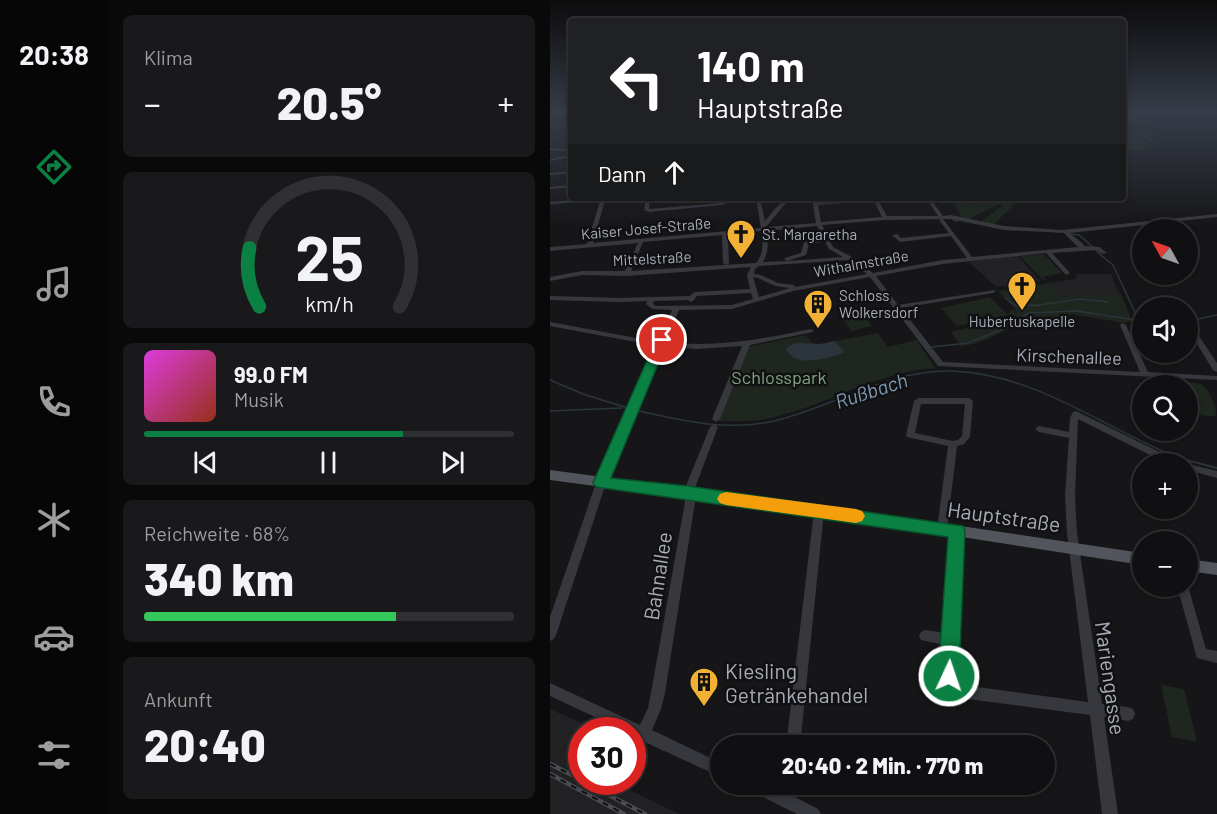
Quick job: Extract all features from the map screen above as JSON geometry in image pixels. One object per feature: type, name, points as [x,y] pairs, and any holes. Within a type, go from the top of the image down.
[{"type":"main road","name":"Hauptstraße","points":[[550,475],[859,516],[1132,557]]},
{"type":"main road","points":[[1198,566],[1216,569]]},
{"type":"street","points":[[552,150],[568,151]]},
{"type":"street","points":[[550,160],[568,157]]},
{"type":"street","points":[[550,174],[568,172]]},
{"type":"street","points":[[550,188],[568,186]]},
{"type":"street","points":[[550,203],[576,201]]},
{"type":"street","points":[[589,246],[602,201]]},
{"type":"street","points":[[648,201],[646,210],[649,211],[722,204],[724,201]]},
{"type":"street","points":[[757,300],[750,275],[765,252],[758,201]]},
{"type":"street","points":[[763,228],[787,201]]},
{"type":"street","points":[[768,264],[802,255],[805,252],[805,243],[827,240],[819,224],[814,201]]},
{"type":"street","points":[[876,201],[885,218]]},
{"type":"street","points":[[930,201],[970,258]]},
{"type":"street","name":"Kaiser Josef-Straße","points":[[550,249],[885,218],[959,219],[1004,228],[1066,232],[1216,215]]},
{"type":"street","points":[[1066,232],[1081,245],[1081,248]]},
{"type":"street","points":[[725,233],[726,263]]},
{"type":"street","points":[[895,235],[900,240],[952,234]]},
{"type":"street","name":"Kirschenallee","points":[[827,240],[831,248],[850,258],[872,275],[938,362],[992,368],[1216,378]]},
{"type":"street","points":[[627,274],[641,241]]},
{"type":"street","points":[[1048,252],[1092,248],[1104,253]]},
{"type":"street","points":[[1048,252],[1067,273]]},
{"type":"street","name":"Withalmstraße","points":[[652,299],[649,304],[652,307],[728,308],[796,288],[943,262],[1048,252]]},
{"type":"street","points":[[768,264],[850,258]]},
{"type":"street","name":"Mittelstraße","points":[[550,279],[582,273],[627,274],[768,264]]},
{"type":"street","points":[[750,275],[759,276],[776,285],[796,288]]},
{"type":"street","points":[[550,298],[652,299],[753,291]]},
{"type":"street","points":[[897,307],[994,291]]},
{"type":"street","points":[[688,309],[694,296]]},
{"type":"street","points":[[550,635],[601,483],[676,309]]},
{"type":"street","points":[[550,324],[660,343],[700,347],[747,343],[811,331]]},
{"type":"street","points":[[1123,325],[1145,374]]},
{"type":"street","points":[[1198,340],[1216,370]]},
{"type":"street","name":"Bahnallee","points":[[646,727],[658,693],[690,502],[688,493],[747,343]]},
{"type":"street","points":[[932,399],[970,400],[966,437],[961,442],[953,444],[910,435],[916,403],[920,400],[932,399]]},
{"type":"street","name":"Mariengasse","points":[[1110,814],[1073,548],[1070,495],[1074,418],[1076,414],[1155,453]]},
{"type":"street","points":[[1039,429],[1073,436]]},
{"type":"street","points":[[942,529],[953,444]]},
{"type":"street","points":[[1198,470],[1216,474]]},
{"type":"street","points":[[794,735],[819,511]]},
{"type":"street","points":[[957,531],[949,676],[952,686],[961,691],[1128,714]]},
{"type":"street","points":[[1185,597],[1201,654],[1216,657]]},
{"type":"street","points":[[925,636],[951,640]]},
{"type":"street","points":[[550,689],[608,717]]},
{"type":"street","points":[[646,735],[710,765]]},
{"type":"street","points":[[773,795],[813,814]]},
{"type":"street","points":[[787,802],[788,795]]},
{"type":"shaded area","points":[[1017,255],[1040,281],[996,287],[969,262]]},
{"type":"shaded area","points":[[1073,274],[1111,274],[1119,294],[1063,297],[1048,283],[1075,279],[1078,276]]},
{"type":"shaded area","points":[[834,341],[844,351],[843,353],[820,359],[796,359],[786,349],[798,343],[821,344]]},
{"type":"shaded area","points":[[550,709],[568,717],[568,795],[640,795],[679,814],[550,814]]},
{"type":"green space","points":[[980,201],[965,206],[982,201],[1018,201],[994,224],[980,222],[1004,205],[999,204],[969,219],[962,217],[956,203]]},
{"type":"green space","points":[[1044,254],[1062,273],[1043,277],[1046,280],[1044,281],[1020,256]]},
{"type":"green space","points":[[1048,283],[1063,297],[1121,294],[1132,321],[1124,323],[1072,314],[1064,318],[1041,317],[1026,321],[980,342],[961,346],[951,332],[1006,319],[1011,309],[1016,310],[998,291]]},
{"type":"green space","points":[[990,297],[1008,315],[957,326],[941,308]]},
{"type":"green space","points":[[862,312],[872,326],[851,331],[842,317]]},
{"type":"green space","name":"Schlosspark","points":[[878,333],[888,347],[917,340],[935,368],[890,376],[782,415],[755,421],[718,421],[748,347],[806,335],[811,342],[818,344]]},
{"type":"green space","points":[[1198,383],[1210,395],[1216,412],[1216,416],[1198,414]]},
{"type":"green space","points":[[1161,685],[1184,689],[1197,742],[1172,737]]},
{"type":"waterway","points":[[953,220],[958,221]]},
{"type":"waterway","points":[[1072,234],[1079,235],[1093,247]]},
{"type":"waterway","points":[[1096,251],[1113,265],[1132,306]]},
{"type":"waterway","points":[[1005,298],[1016,306],[1037,305]]},
{"type":"waterway","points":[[1033,306],[1080,299],[1108,302]]},
{"type":"waterway","points":[[932,347],[968,343],[1015,324],[1028,313],[1077,311],[1132,319]]},
{"type":"waterway","points":[[1198,319],[1217,315]]},
{"type":"waterway","name":"Rußbach","points":[[635,410],[721,425],[756,424],[796,415],[883,382],[928,372],[952,371],[983,374],[1041,392],[1167,453]]},
{"type":"waterway","name":"Rußbach","points":[[550,380],[583,394],[631,409]]},
{"type":"waterway","points":[[550,411],[621,408]]},
{"type":"waterway","name":"Rußbach","points":[[1198,463],[1217,468]]},
{"type":"railway","points":[[550,764],[568,773]]},
{"type":"railway","points":[[550,774],[624,814]]},
{"type":"railway","points":[[609,795],[645,814]]},
{"type":"slow traffic","points":[[726,499],[856,516]]},
{"type":"place","name":"St. Margaretha","points":[[741,260]]},
{"type":"place","name":"Hubertuskapelle","points":[[1022,312]]},
{"type":"place","name":"Schloss Wolkersdorf","points":[[818,330]]},
{"type":"place","name":"Kiesling Getränkehandel","points":[[704,708]]},
{"type":"route","points":[[662,340],[601,483],[957,531],[949,676]]}]
